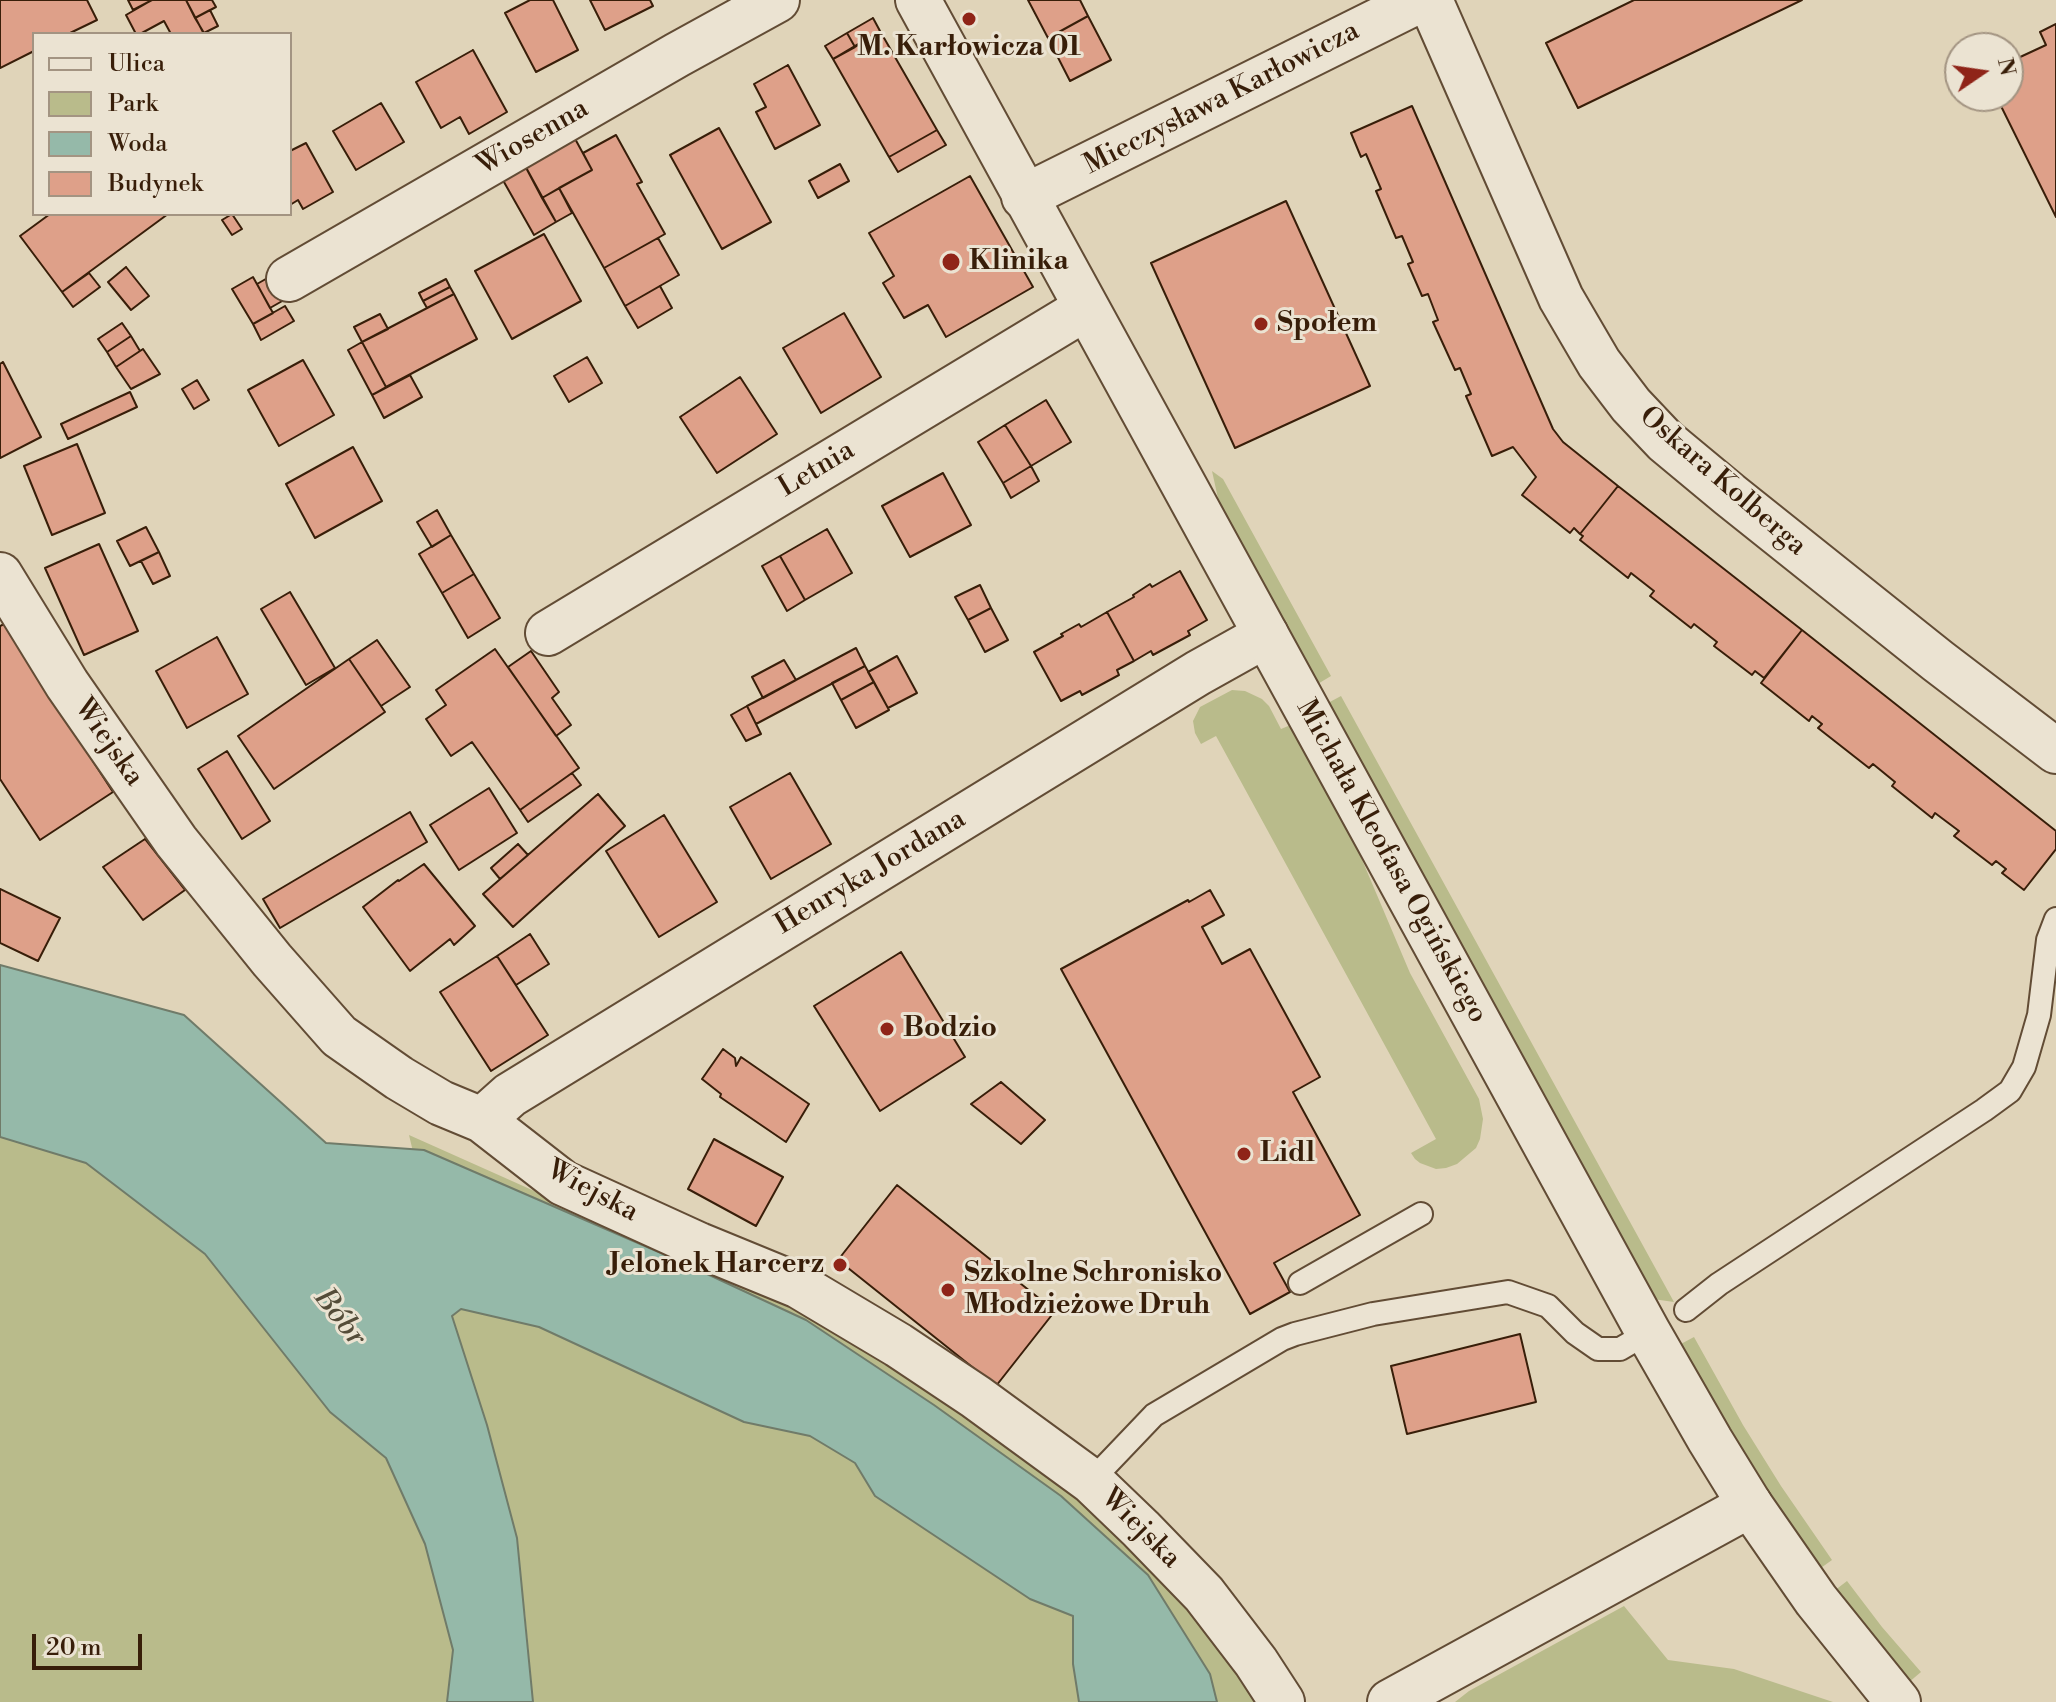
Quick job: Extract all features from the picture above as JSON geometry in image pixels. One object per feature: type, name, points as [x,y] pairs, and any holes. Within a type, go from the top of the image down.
[{"type":"street","name":"Wiosenna","points":[[289,279],[777,0]]},
{"type":"street","name":"Michała Kleofasa Ogińskiego","points":[[918,0],[1710,1440],[1750,1505],[1816,1600],[1898,1702]]},
{"type":"street","name":"Mieczysława Karłowicza","points":[[1024,197],[1420,0]]},
{"type":"street","name":"Oskara Kolberga","points":[[1430,0],[1561,298],[1599,363],[1631,405],[1665,441],[1730,495],[2056,751]]},
{"type":"street","name":"Letnia","points":[[548,633],[1086,308]]},
{"type":"street","name":"Wiejska","points":[[0,575],[67,684],[176,841],[272,960],[339,1036],[441,1103],[482,1120],[563,1183],[699,1245],[799,1286],[976,1397],[1091,1481],[1204,1594],[1282,1702]]},
{"type":"street","name":"Henryka Jordana","points":[[482,1120],[510,1095],[1148,714],[1266,635]]},
{"type":"street","points":[[1390,1702],[1750,1505]]},
{"type":"lane","points":[[1686,1310],[1719,1284],[2010,1091],[2024,1067],[2039,1015],[2048,940],[2056,919]]},
{"type":"lane","points":[[1300,1283],[1421,1214]]},
{"type":"lane","points":[[1091,1481],[1154,1415],[1295,1334],[1373,1314],[1508,1292],[1548,1306],[1575,1333],[1598,1349],[1620,1349],[1632,1342]]},
{"type":"green space","points":[[1212,471],[1223,479],[1331,676],[1316,685],[1221,512]]},
{"type":"green space","points":[[1232,690],[1245,691],[1262,699],[1281,729],[1293,724],[1349,829],[1410,973],[1479,1099],[1483,1119],[1480,1139],[1476,1148],[1457,1164],[1436,1169],[1420,1163],[1411,1153],[1436,1139],[1216,736],[1201,744],[1195,733],[1193,721],[1200,707]]},
{"type":"green space","points":[[1341,696],[1674,1302],[1653,1299],[1326,704]]},
{"type":"green space","points":[[409,1135],[850,1332],[1059,1475],[1162,1570],[1258,1702],[533,1702],[525,1612],[499,1474],[452,1315]]},
{"type":"green space","points":[[0,1137],[86,1163],[205,1254],[330,1412],[386,1458],[425,1544],[453,1650],[447,1702],[0,1702]]},
{"type":"green space","points":[[1694,1337],[1743,1425],[1832,1560],[1818,1570],[1766,1495],[1679,1345]]},
{"type":"green space","points":[[1847,1581],[1921,1672],[1908,1683],[1834,1591]]},
{"type":"green space","points":[[1624,1606],[1668,1660],[1734,1669],[1833,1702],[1455,1702],[1469,1691]]},
{"type":"water","name":"Bóbr","points":[[0,965],[184,1015],[326,1143],[424,1150],[806,1320],[934,1405],[1061,1496],[1148,1575],[1210,1674],[1217,1702],[1079,1702],[1073,1664],[1073,1616],[1030,1599],[875,1496],[855,1463],[810,1436],[744,1422],[539,1327],[461,1309],[452,1316],[487,1425],[517,1538],[533,1702],[447,1702],[453,1650],[425,1544],[386,1458],[330,1412],[205,1254],[86,1163],[0,1137]]},
{"type":"building","points":[[0,0],[87,0],[97,20],[72,32],[32,32],[32,52],[0,68]]},
{"type":"building","points":[[128,0],[152,0],[133,10]]},
{"type":"building","points":[[152,0],[186,0],[203,32],[170,32],[164,21],[144,32],[135,32],[126,15]]},
{"type":"building","points":[[186,0],[212,0],[216,7],[195,18]]},
{"type":"building","points":[[530,0],[553,0],[578,50],[536,72],[505,13]]},
{"type":"building","points":[[590,0],[650,0],[653,6],[605,30]]},
{"type":"building","points":[[1028,0],[1080,0],[1088,16],[1048,38]]},
{"type":"building","points":[[1634,0],[1802,0],[1578,108],[1546,43]]},
{"type":"building","points":[[210,10],[218,26],[203,32],[195,18]]},
{"type":"building","points":[[1088,16],[1111,60],[1070,81],[1048,38]]},
{"type":"building","points":[[873,18],[880,31],[855,47],[847,33]]},
{"type":"building","points":[[2056,24],[2056,217],[2004,112],[2024,112],[2024,55],[2046,45],[2040,32]]},
{"type":"building","points":[[880,31],[937,130],[889,157],[833,59]]},
{"type":"building","points":[[847,33],[855,47],[833,59],[825,46]]},
{"type":"building","points":[[473,50],[507,112],[469,134],[460,117],[441,128],[416,82]]},
{"type":"building","points":[[788,65],[820,125],[775,149],[756,112],[766,107],[754,84]]},
{"type":"building","points":[[381,103],[404,142],[356,170],[333,131]]},
{"type":"building","points":[[1412,106],[1553,429],[1563,442],[1618,486],[1580,534],[1574,528],[1570,533],[1522,495],[1536,477],[1513,447],[1492,456],[1466,396],[1471,394],[1460,368],[1455,370],[1433,322],[1438,320],[1428,294],[1422,296],[1408,264],[1413,262],[1402,236],[1396,238],[1376,191],[1381,189],[1366,154],[1361,157],[1351,133]]},
{"type":"building","points":[[719,128],[771,222],[722,249],[670,155]]},
{"type":"building","points":[[937,130],[946,145],[898,172],[889,157]]},
{"type":"building","points":[[573,135],[592,170],[542,198],[523,162]]},
{"type":"building","points":[[616,135],[642,182],[637,184],[665,234],[604,268],[559,188],[592,170],[583,153]]},
{"type":"building","points":[[306,143],[333,192],[303,209],[298,200],[292,204],[292,150]]},
{"type":"building","points":[[523,162],[556,222],[534,235],[500,175]]},
{"type":"building","points":[[840,164],[849,181],[818,198],[809,181]]},
{"type":"building","points":[[970,176],[1033,287],[946,337],[928,305],[904,318],[883,283],[894,276],[869,233]]},
{"type":"building","points":[[559,188],[572,213],[556,222],[542,198]]},
{"type":"building","name":"Społem","points":[[1286,201],[1370,386],[1235,448],[1151,263]]},
{"type":"building","points":[[47,216],[165,216],[62,292],[20,236]]},
{"type":"building","points":[[233,216],[242,229],[232,235],[222,220]]},
{"type":"building","points":[[544,234],[581,301],[512,339],[475,271]]},
{"type":"building","points":[[658,238],[679,275],[625,306],[604,268]]},
{"type":"building","points":[[126,267],[149,296],[131,310],[108,282]]},
{"type":"building","points":[[89,273],[100,287],[73,307],[62,292]]},
{"type":"building","points":[[271,276],[284,300],[270,308],[257,284]]},
{"type":"building","points":[[253,277],[273,313],[253,324],[232,289]]},
{"type":"building","points":[[446,279],[450,287],[423,301],[419,293]]},
{"type":"building","points":[[660,286],[672,308],[638,328],[625,306]]},
{"type":"building","points":[[450,287],[454,294],[427,308],[423,301]]},
{"type":"building","points":[[454,294],[477,339],[386,387],[362,342]]},
{"type":"building","points":[[285,306],[294,321],[261,340],[253,324]]},
{"type":"building","points":[[844,313],[881,377],[821,413],[783,348]]},
{"type":"building","points":[[380,314],[388,329],[362,342],[354,327]]},
{"type":"building","points":[[122,323],[131,336],[107,352],[98,339]]},
{"type":"building","points":[[131,336],[140,351],[116,367],[107,352]]},
{"type":"building","points":[[362,342],[386,387],[372,395],[348,350]]},
{"type":"building","points":[[143,349],[160,374],[131,389],[116,367]]},
{"type":"building","points":[[587,357],[602,383],[569,402],[554,376]]},
{"type":"building","points":[[303,360],[334,415],[279,446],[248,390]]},
{"type":"building","points":[[3,362],[41,437],[0,458],[0,364]]},
{"type":"building","points":[[410,375],[422,397],[384,418],[372,395]]},
{"type":"building","points":[[740,377],[777,434],[717,473],[680,417]]},
{"type":"building","points":[[197,380],[209,400],[194,409],[182,389]]},
{"type":"building","points":[[130,392],[137,407],[68,439],[61,424]]},
{"type":"building","points":[[1046,400],[1071,442],[1031,466],[1005,425]]},
{"type":"building","points":[[1005,425],[1031,466],[1003,483],[978,442]]},
{"type":"building","points":[[77,444],[105,513],[52,535],[24,466]]},
{"type":"building","points":[[353,447],[382,501],[315,538],[286,484]]},
{"type":"building","points":[[1031,466],[1039,481],[1011,498],[1003,483]]},
{"type":"building","points":[[943,473],[971,525],[910,557],[882,506]]},
{"type":"building","points":[[1618,486],[1802,630],[1764,678],[1755,671],[1752,675],[1714,646],[1717,642],[1694,624],[1691,628],[1650,596],[1654,591],[1631,573],[1628,578],[1580,540],[1583,536],[1580,534]]},
{"type":"building","points":[[437,510],[451,535],[432,547],[417,522]]},
{"type":"building","points":[[146,527],[159,552],[130,566],[117,541]]},
{"type":"building","points":[[827,529],[852,573],[805,600],[780,556]]},
{"type":"building","points":[[451,535],[474,574],[442,593],[419,554]]},
{"type":"building","points":[[99,544],[138,631],[84,655],[45,568]]},
{"type":"building","points":[[159,552],[170,576],[153,584],[141,561]]},
{"type":"building","points":[[780,556],[805,600],[787,611],[762,566]]},
{"type":"building","points":[[1180,571],[1207,620],[1188,631],[1190,635],[1153,655],[1151,651],[1134,661],[1107,612],[1150,584],[1152,587]]},
{"type":"building","points":[[474,574],[500,618],[468,638],[442,593]]},
{"type":"building","points":[[980,585],[991,608],[968,620],[955,597]]},
{"type":"building","points":[[290,592],[335,668],[306,685],[261,609]]},
{"type":"building","points":[[991,608],[1008,640],[985,652],[968,620]]},
{"type":"building","points":[[1107,612],[1134,661],[1117,670],[1119,675],[1082,695],[1080,691],[1061,701],[1034,652],[1079,624],[1081,627]]},
{"type":"building","points":[[4,624],[113,792],[40,840],[0,779],[0,626]]},
{"type":"building","points":[[1802,630],[2056,831],[2056,849],[2024,890],[2002,873],[2006,869],[1996,861],[1992,865],[1954,836],[1959,831],[1935,813],[1932,818],[1892,786],[1895,782],[1873,764],[1869,768],[1818,728],[1822,724],[1812,716],[1809,721],[1761,683]]},
{"type":"building","points":[[217,637],[248,694],[187,728],[156,671]]},
{"type":"building","points":[[377,640],[410,687],[381,706],[349,659]]},
{"type":"building","points":[[856,648],[865,666],[756,724],[747,706]]},
{"type":"building","points":[[495,649],[579,768],[520,810],[472,742],[451,756],[426,719],[446,705],[436,690]]},
{"type":"building","points":[[531,651],[559,692],[552,698],[571,725],[556,736],[508,667]]},
{"type":"building","points":[[897,656],[917,693],[888,708],[868,672]]},
{"type":"building","points":[[349,659],[385,712],[274,789],[238,736]]},
{"type":"building","points":[[784,660],[796,680],[763,698],[752,677]]},
{"type":"building","points":[[865,666],[874,682],[841,700],[832,683]]},
{"type":"building","points":[[874,682],[889,710],[856,728],[841,700]]},
{"type":"building","points":[[747,706],[761,734],[746,741],[731,715]]},
{"type":"building","points":[[227,751],[270,821],[242,839],[198,769]]},
{"type":"building","points":[[572,773],[581,785],[528,822],[520,810]]},
{"type":"building","points":[[790,773],[831,844],[771,879],[730,807]]},
{"type":"building","points":[[489,788],[517,833],[459,870],[430,825]]},
{"type":"building","points":[[598,794],[625,826],[513,927],[483,894]]},
{"type":"building","points":[[410,812],[427,842],[280,928],[263,899]]},
{"type":"building","points":[[664,815],[717,902],[659,937],[606,851]]},
{"type":"building","points":[[145,839],[185,890],[143,920],[103,867]]},
{"type":"building","points":[[518,844],[528,855],[500,879],[491,868]]},
{"type":"building","points":[[424,864],[475,926],[454,945],[450,939],[410,971],[363,907]]},
{"type":"building","points":[[0,889],[60,918],[38,961],[0,943]]},
{"type":"building","name":"Lidl","points":[[1210,890],[1224,915],[1202,927],[1222,964],[1250,949],[1320,1077],[1293,1092],[1360,1215],[1274,1263],[1290,1292],[1250,1314],[1061,969]]},
{"type":"building","points":[[530,934],[549,964],[516,985],[497,956]]},
{"type":"building","points":[[901,952],[965,1057],[880,1111],[814,1006]]},
{"type":"building","points":[[497,956],[548,1035],[491,1071],[440,992]]},
{"type":"building","points":[[723,1049],[735,1058],[736,1066],[741,1057],[809,1104],[786,1142],[720,1097],[721,1094],[702,1079]]},
{"type":"building","points":[[1001,1082],[1045,1120],[1021,1144],[971,1104]]},
{"type":"building","points":[[714,1139],[783,1177],[756,1226],[688,1189]]},
{"type":"building","points":[[897,1185],[1055,1311],[996,1386],[838,1260]]},
{"type":"building","points":[[1520,1334],[1536,1402],[1407,1434],[1391,1366]]},
{"type":"place","name":"M. Karłowicza 01","points":[[969,19]]},
{"type":"place","name":"Klinika","points":[[951,262]]},
{"type":"place","name":"Społem","points":[[1261,324]]},
{"type":"place","name":"Bodzio","points":[[887,1029]]},
{"type":"place","name":"Lidl","points":[[1244,1154]]},
{"type":"place","name":"Jelonek Harcerz","points":[[840,1265]]},
{"type":"place","name":"Szkolne Schronisko Młodzieżowe Druh","points":[[948,1290]]}]
